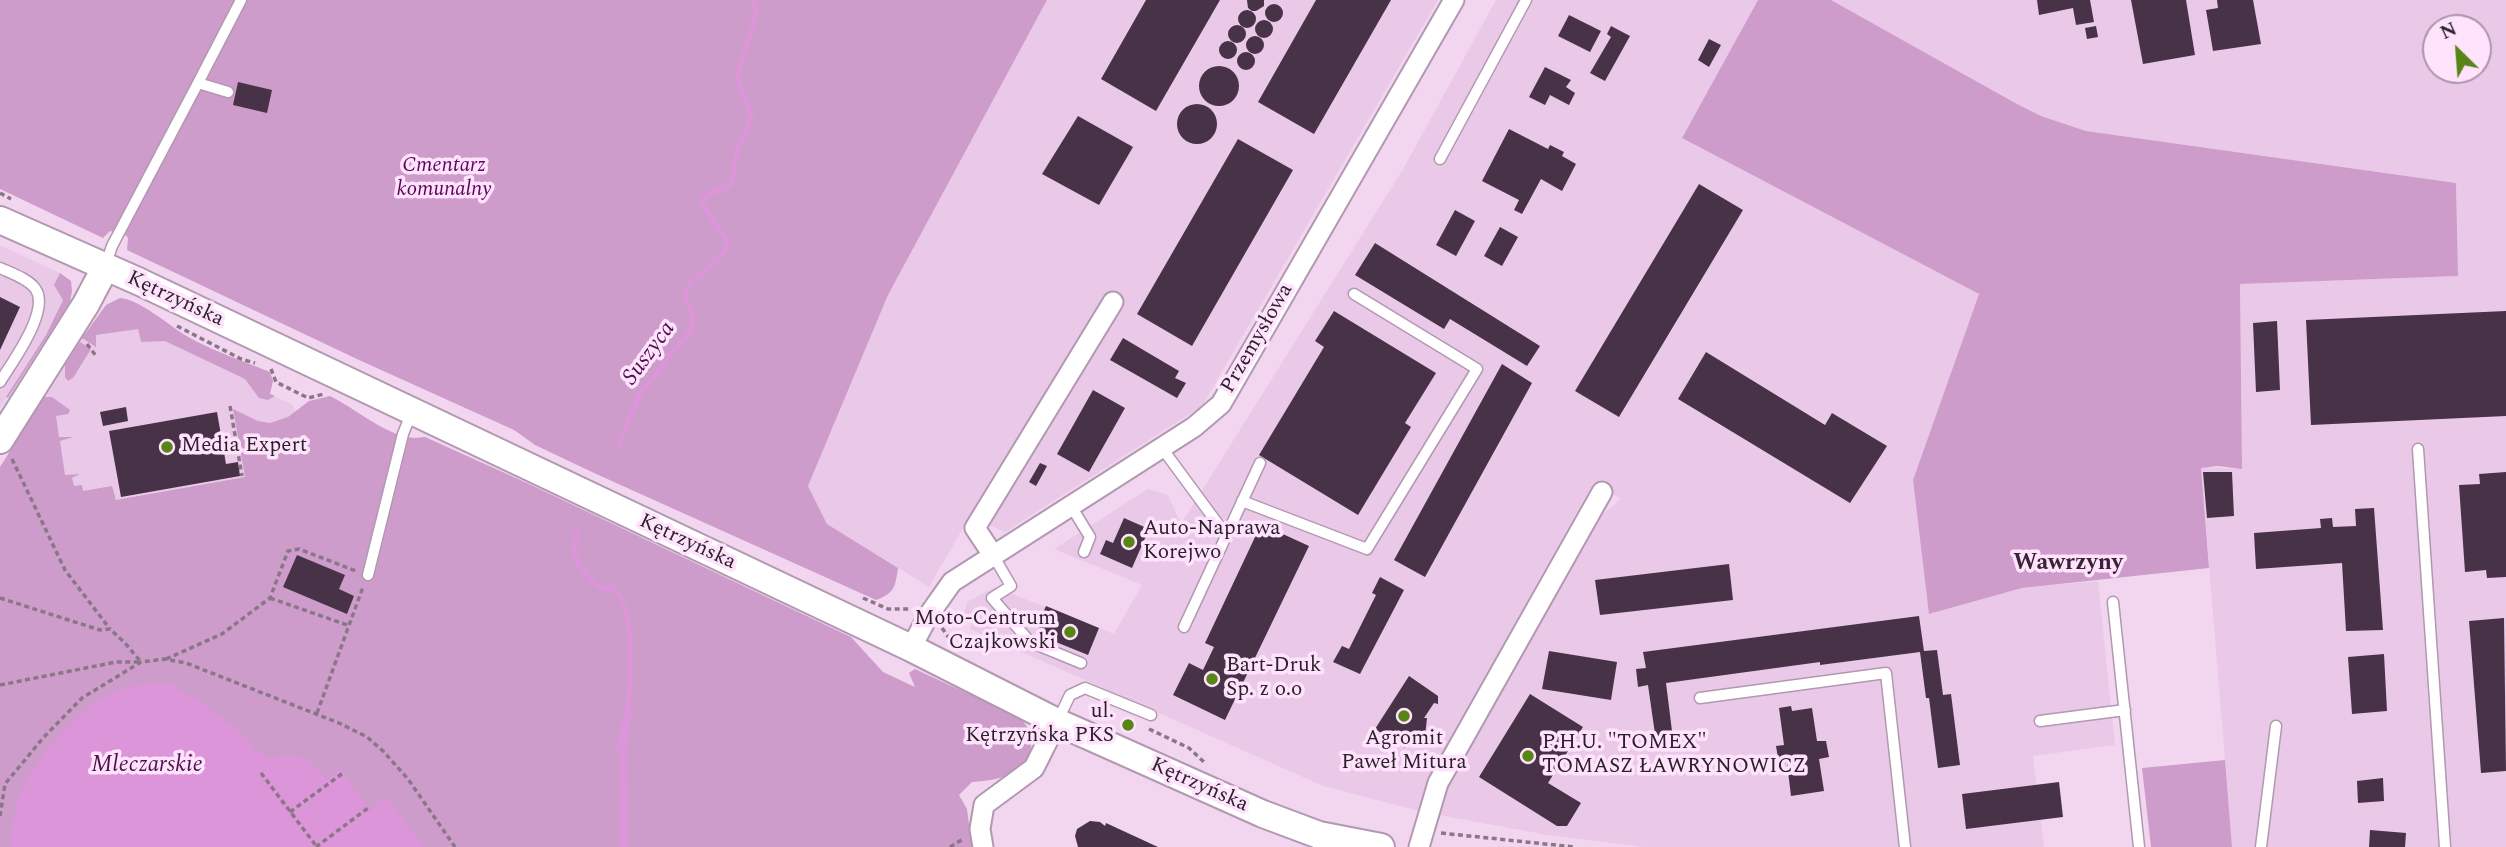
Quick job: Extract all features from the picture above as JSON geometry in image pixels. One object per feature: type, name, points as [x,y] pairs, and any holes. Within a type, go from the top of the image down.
[{"type":"main road","name":"Kętrzyńska","points":[[0,220],[911,648],[1057,722],[1263,814],[1319,835],[1369,846]]},
{"type":"main road","points":[[5,433],[86,304],[105,268]]},
{"type":"street","name":"Przemysłowa","points":[[911,648],[928,616],[952,582],[1162,448],[1221,404],[1454,0]]},
{"type":"street","points":[[993,555],[975,528],[1113,302]]},
{"type":"street","points":[[1421,840],[1438,783],[1602,492]]},
{"type":"street","points":[[983,847],[980,829],[984,805],[1034,768],[1057,722]]},
{"type":"lane","points":[[105,268],[112,246],[241,0]]},
{"type":"lane","points":[[1440,159],[1526,0]]},
{"type":"lane","points":[[198,83],[228,92]]},
{"type":"lane","points":[[0,268],[33,285],[41,305],[32,328],[0,382]]},
{"type":"lane","points":[[1242,501],[1367,548],[1477,369],[1354,294]]},
{"type":"lane","points":[[368,575],[403,434],[412,412]]},
{"type":"lane","points":[[1162,448],[1226,535]]},
{"type":"lane","points":[[2418,449],[2445,847]]},
{"type":"lane","points":[[1184,627],[1260,463]]},
{"type":"lane","points":[[1071,506],[1090,537],[1084,552]]},
{"type":"lane","points":[[993,555],[1012,586],[992,598],[1030,642],[1081,663]]},
{"type":"lane","points":[[2113,602],[2139,847]]},
{"type":"lane","points":[[1700,698],[1885,673],[1905,847]]},
{"type":"lane","points":[[1057,722],[1070,695],[1085,688],[1151,715]]},
{"type":"lane","points":[[2040,722],[2125,710]]},
{"type":"lane","points":[[2261,847],[2276,726]]},
{"type":"path","points":[[173,323],[241,359],[270,368],[276,382],[308,398],[331,393]]},
{"type":"path","points":[[79,338],[92,347],[96,356]]},
{"type":"path","points":[[230,407],[242,476]]},
{"type":"path","points":[[5,433],[65,570],[110,629],[141,662]]},
{"type":"path","points":[[0,685],[117,662],[165,659],[189,650],[222,634],[270,598],[288,551],[299,549],[368,575],[317,713]]},
{"type":"path","points":[[0,598],[100,630],[110,629]]},
{"type":"path","points":[[270,598],[351,626]]},
{"type":"path","points":[[165,659],[187,663],[354,730],[383,751],[408,779],[455,847]]},
{"type":"path","points":[[0,816],[5,784],[43,738],[96,687],[141,662]]},
{"type":"path","points":[[1145,727],[1189,748],[1212,770]]},
{"type":"path","points":[[261,773],[316,847],[368,808]]},
{"type":"path","points":[[290,812],[343,773]]},
{"type":"path","points":[[0,781],[5,784]]},
{"type":"path","points":[[1421,840],[1574,847]]},
{"type":"shaded area","points":[[1047,0],[1438,0],[1202,406],[1005,532],[970,516],[929,587],[827,524],[808,486],[888,295]]},
{"type":"shaded area","points":[[1496,0],[1758,0],[1682,138],[1979,294],[1913,480],[1930,614],[2022,588],[2098,581],[2115,745],[2033,756],[2044,847],[1644,847],[1547,835],[1439,815],[1450,782],[1603,514],[1621,499],[1593,483],[1427,779],[1419,811],[1323,786],[970,629],[973,620],[963,616],[967,602],[995,587],[1114,634],[1142,585],[1054,549],[1148,489],[1168,495],[1181,524],[1402,171]]},
{"type":"shaded area","points":[[1831,0],[2506,0],[2506,847],[2232,847],[2201,467],[2242,469],[2240,284],[2458,276],[2456,183],[2086,131],[2041,116]]},
{"type":"shaded area","points":[[0,245],[60,273],[63,300],[46,335],[0,408]]},
{"type":"shaded area","points":[[105,311],[260,386],[293,405],[335,515],[92,511],[18,440],[82,338]]},
{"type":"green space","name":"Cmentarz komunalny","points":[[0,0],[1047,0],[888,295],[808,486],[827,524],[898,568],[893,588],[887,595],[876,600],[594,473],[535,445],[514,430],[127,250],[127,236],[110,231],[103,238],[0,189]]},
{"type":"green space","points":[[1758,0],[1831,0],[2017,104],[2041,116],[2086,131],[2456,183],[2458,276],[2240,284],[2242,469],[2218,466],[2201,468],[2209,568],[2022,588],[1929,614],[1913,480],[1979,294],[1682,138]]},
{"type":"green space","points":[[60,273],[71,281],[70,302],[8,398],[6,397],[46,335],[63,300],[54,285]]},
{"type":"green space","points":[[120,298],[147,309],[200,343],[270,372],[273,381],[270,394],[275,396],[268,400],[259,398],[245,379],[165,341],[141,342],[138,329],[96,335],[96,347],[82,338],[106,305]]},
{"type":"green space","points":[[80,342],[91,349],[73,378],[68,381],[65,377],[65,365]]},
{"type":"green space","points":[[330,396],[393,432],[414,438],[425,437],[851,637],[883,672],[915,687],[909,673],[915,669],[1018,717],[1029,730],[1031,738],[1030,754],[1026,762],[1015,772],[1005,776],[972,782],[959,795],[967,809],[972,847],[0,847],[0,467],[44,397],[52,397],[70,410],[68,414],[56,416],[59,437],[74,437],[60,441],[65,475],[80,474],[72,478],[74,486],[82,485],[83,491],[112,486],[116,500],[245,477],[233,409],[258,421],[270,423],[288,417],[309,401]]},
{"type":"green space","points":[[2225,760],[2232,847],[2151,847],[2142,768]]},
{"type":"water","name":"Mleczarskie","points":[[152,683],[177,685],[178,691],[204,705],[253,743],[249,746],[254,751],[257,750],[269,758],[302,758],[326,779],[340,769],[370,810],[386,797],[424,847],[9,847],[20,794],[34,768],[54,741],[77,717],[100,699],[119,690]]},
{"type":"water","points":[[625,705],[632,710],[627,748],[628,847],[619,847],[620,753],[616,749]]},
{"type":"building","points":[[1146,0],[1220,0],[1156,111],[1101,79]]},
{"type":"building","points":[[1247,0],[1264,0],[1264,6],[1252,11],[1248,8]]},
{"type":"building","points":[[1316,0],[1391,0],[1314,134],[1258,102]]},
{"type":"building","points":[[2037,0],[2090,0],[2094,22],[2076,25],[2073,8],[2039,15]]},
{"type":"building","points":[[2131,0],[2186,0],[2195,55],[2143,64]]},
{"type":"building","points":[[2217,0],[2253,0],[2261,44],[2213,51],[2206,10],[2218,8]]},
{"type":"building","points":[[1274,4],[1280,7],[1283,13],[1280,19],[1274,22],[1268,19],[1265,13],[1268,7]]},
{"type":"building","points":[[1247,10],[1253,13],[1256,19],[1253,25],[1247,28],[1241,25],[1238,19],[1241,13]]},
{"type":"building","points":[[1569,15],[1601,31],[1590,52],[1558,36]]},
{"type":"building","points":[[1264,20],[1270,23],[1273,29],[1270,35],[1264,38],[1258,35],[1255,29],[1258,23]]},
{"type":"building","points":[[1237,25],[1243,28],[1246,34],[1243,40],[1237,43],[1231,40],[1228,34],[1231,28]]},
{"type":"building","points":[[1611,26],[1630,36],[1605,81],[1590,73],[1611,37],[1607,34]]},
{"type":"building","points":[[2096,26],[2098,37],[2087,39],[2085,28]]},
{"type":"building","points":[[1255,36],[1261,39],[1264,45],[1261,51],[1255,54],[1249,51],[1246,45],[1249,39]]},
{"type":"building","points":[[1709,39],[1721,45],[1709,67],[1698,60]]},
{"type":"building","points":[[1228,41],[1234,44],[1237,50],[1234,56],[1228,59],[1222,56],[1219,50],[1222,44]]},
{"type":"building","points":[[1246,52],[1252,55],[1255,61],[1252,67],[1246,70],[1240,67],[1237,61],[1240,55]]},
{"type":"building","points":[[1219,66],[1227,67],[1233,72],[1238,78],[1238,94],[1233,100],[1227,105],[1219,106],[1211,105],[1205,100],[1200,94],[1199,86],[1200,78],[1205,72],[1211,67]]},
{"type":"building","points":[[1545,67],[1571,80],[1566,87],[1575,93],[1569,105],[1550,95],[1545,105],[1529,97]]},
{"type":"building","points":[[238,82],[272,90],[267,113],[233,105]]},
{"type":"building","points":[[1197,104],[1205,105],[1211,110],[1216,116],[1216,132],[1211,138],[1205,143],[1197,144],[1189,143],[1183,138],[1178,132],[1177,124],[1178,116],[1183,110],[1189,105]]},
{"type":"building","points":[[1078,116],[1133,147],[1099,205],[1042,174]]},
{"type":"building","points":[[1509,129],[1548,149],[1550,145],[1564,152],[1562,156],[1576,164],[1562,191],[1541,179],[1522,214],[1514,210],[1519,200],[1482,181]]},
{"type":"building","points":[[1238,139],[1293,170],[1192,346],[1137,314]]},
{"type":"building","points":[[1699,184],[1743,210],[1619,417],[1575,391]]},
{"type":"building","points":[[1455,210],[1475,221],[1456,256],[1436,245]]},
{"type":"building","points":[[1500,227],[1518,237],[1502,266],[1484,256]]},
{"type":"building","points":[[1375,243],[1540,346],[1527,366],[1450,319],[1444,329],[1355,275]]},
{"type":"building","points":[[0,297],[20,307],[0,350]]},
{"type":"building","points":[[1334,311],[1436,373],[1405,423],[1411,427],[1358,515],[1259,455],[1324,347],[1315,341]]},
{"type":"building","points":[[2506,311],[2506,416],[2311,425],[2306,320]]},
{"type":"building","points":[[2277,321],[2280,390],[2256,392],[2253,323]]},
{"type":"building","points":[[1123,338],[1179,371],[1175,378],[1186,383],[1177,398],[1110,360]]},
{"type":"building","points":[[1706,352],[1825,425],[1832,413],[1887,446],[1850,503],[1678,399]]},
{"type":"building","points":[[1502,364],[1532,383],[1425,577],[1394,560]]},
{"type":"building","points":[[1093,390],[1125,408],[1089,472],[1057,454]]},
{"type":"building","points":[[126,407],[128,421],[103,426],[100,412]]},
{"type":"building","name":"Media Expert","points":[[217,412],[226,464],[238,462],[240,476],[121,497],[109,431]]},
{"type":"building","points":[[1040,463],[1047,466],[1036,486],[1029,482]]},
{"type":"building","points":[[2203,472],[2232,472],[2234,516],[2207,518]]},
{"type":"building","points":[[2506,472],[2506,577],[2487,578],[2486,570],[2465,572],[2459,485],[2480,484],[2479,474]]},
{"type":"building","points":[[2374,508],[2383,630],[2346,631],[2342,563],[2256,569],[2254,533],[2321,528],[2320,519],[2332,518],[2333,527],[2356,526],[2355,509]]},
{"type":"building","name":"Auto-Naprawa Korejwo","points":[[1124,518],[1149,529],[1132,568],[1100,554],[1106,540],[1113,543]]},
{"type":"building","points":[[1261,524],[1309,546],[1225,720],[1173,695],[1189,663],[1203,670],[1214,647],[1205,643],[1256,535],[1251,533],[1254,527],[1259,530]]},
{"type":"building","points":[[297,555],[345,575],[339,589],[354,596],[347,614],[283,587]]},
{"type":"building","points":[[1729,564],[1733,600],[1600,615],[1595,580]]},
{"type":"building","points":[[1380,577],[1404,590],[1360,674],[1333,662],[1342,646],[1349,649],[1376,595],[1372,593]]},
{"type":"building","name":"Moto-Centrum Czajkowski","points":[[1046,606],[1099,628],[1088,655],[1041,636],[1043,629],[1037,627]]},
{"type":"building","points":[[1919,616],[1924,651],[1937,650],[1943,695],[1951,694],[1960,765],[1938,768],[1920,652],[1820,665],[1820,662],[1666,683],[1673,739],[1656,741],[1648,685],[1638,687],[1636,669],[1646,668],[1643,652]]},
{"type":"building","points":[[2504,618],[2506,771],[2481,773],[2469,621]]},
{"type":"building","points":[[1549,651],[1617,662],[1611,700],[1542,689]]},
{"type":"building","points":[[2384,654],[2387,711],[2352,714],[2348,657]]},
{"type":"building","name":"Agromit Paweł Mitura","points":[[1409,676],[1438,696],[1438,704],[1434,703],[1424,718],[1427,718],[1425,736],[1414,734],[1405,748],[1375,729]]},
{"type":"building","name":"P.H.U. \"TOMEX\" TOMASZ ŁAWRYNOWICZ","points":[[1530,694],[1583,727],[1548,783],[1581,803],[1567,826],[1557,826],[1479,777]]},
{"type":"building","points":[[1791,706],[1792,711],[1812,708],[1817,741],[1826,741],[1829,757],[1819,759],[1824,791],[1791,796],[1787,763],[1779,764],[1776,746],[1784,745],[1779,708]]},
{"type":"building","points":[[2383,778],[2384,801],[2358,803],[2357,781]]},
{"type":"building","points":[[2059,782],[2063,817],[1966,829],[1962,794]]},
{"type":"building","points":[[1090,821],[1100,822],[1105,826],[1106,823],[1158,847],[1078,847],[1075,836],[1077,829]]},
{"type":"building","points":[[2370,830],[2406,833],[2405,847],[2369,847]]},
{"type":"waterway","name":"Suszyca","points":[[619,444],[639,396],[690,331],[694,319],[685,299],[689,283],[720,259],[728,243],[702,202],[711,193],[731,185],[737,151],[752,116],[740,87],[738,73],[757,12],[752,0]]},
{"type":"waterway","name":"Suszyca","points":[[577,533],[574,551],[578,564],[600,588],[614,589],[622,599],[626,613],[630,648],[628,715]]},
{"type":"place","name":"Media Expert","points":[[167,447]]},
{"type":"place","name":"Auto-Naprawa Korejwo","points":[[1129,542]]},
{"type":"place","name":"Moto-Centrum Czajkowski","points":[[1070,632]]},
{"type":"place","name":"Bart-Druk Sp. z o.o","points":[[1212,679]]},
{"type":"place","name":"Agromit Paweł Mitura","points":[[1404,716]]},
{"type":"place","name":"ul. Kętrzyńska PKS","points":[[1128,725]]},
{"type":"place","name":"P.H.U. \"TOMEX\" TOMASZ ŁAWRYNOWICZ","points":[[1528,756]]},
{"type":"district","name":"Wawrzyny","points":[[2068,564]]}]
